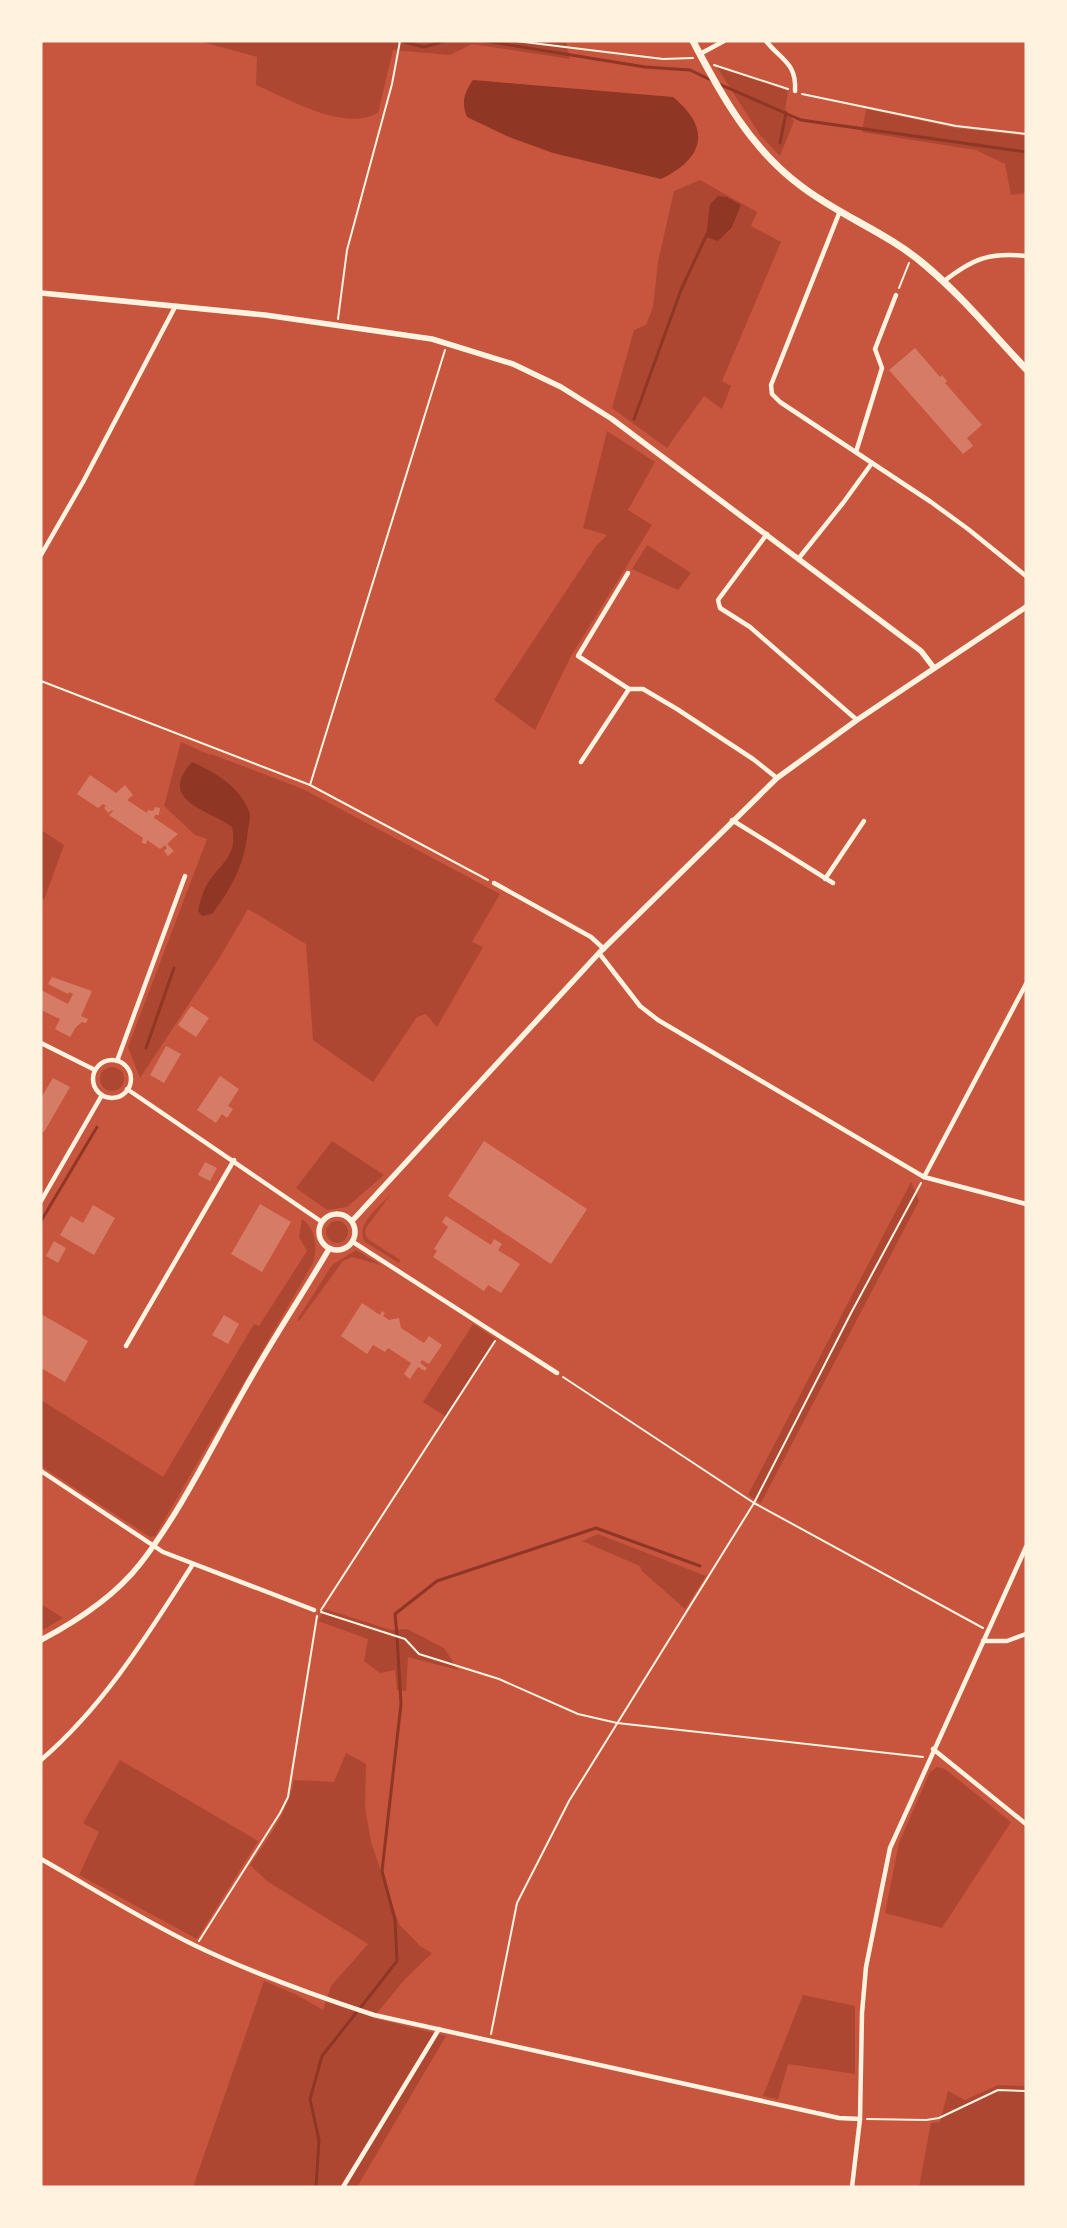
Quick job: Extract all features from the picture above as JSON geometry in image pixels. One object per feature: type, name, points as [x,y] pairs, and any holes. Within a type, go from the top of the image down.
[{"type":"main road","points":[[693,41],[734,113],[768,157],[801,186],[913,256],[943,282],[1026,369]]},
{"type":"street","points":[[700,54],[724,41]]},
{"type":"street","points":[[766,41],[787,61],[796,78],[795,91]]},
{"type":"street","points":[[840,211],[771,386],[772,394],[780,402],[872,462],[968,529],[1026,576]]},
{"type":"street","points":[[943,282],[964,266],[981,258],[1004,254],[1026,256]]},
{"type":"street","points":[[41,293],[338,324],[447,343],[513,364],[581,398],[674,464],[921,651],[934,668]]},
{"type":"street","points":[[856,452],[882,368],[875,349],[896,295]]},
{"type":"street","points":[[41,555],[84,482],[174,307]]},
{"type":"street","points":[[799,558],[843,503],[872,462]]},
{"type":"street","points":[[767,534],[718,600],[718,604],[720,608],[750,627],[857,720]]},
{"type":"street","points":[[628,573],[578,656],[629,690],[643,690],[680,710],[753,759],[777,778]]},
{"type":"street","points":[[352,1220],[602,951],[732,820],[777,778],[857,720],[1026,608]]},
{"type":"street","points":[[581,762],[629,690]]},
{"type":"street","points":[[732,820],[833,884]]},
{"type":"street","points":[[825,879],[864,821]]},
{"type":"street","points":[[117,1061],[185,876]]},
{"type":"street","points":[[494,883],[591,937],[640,1006],[658,1020],[924,1177],[1026,1204]]},
{"type":"street","points":[[924,1177],[1026,984]]},
{"type":"street","points":[[41,1043],[95,1070]]},
{"type":"street","points":[[107,1061],[117,1061],[129,1073],[130,1078],[127,1089],[113,1098],[102,1095],[93,1081],[95,1070],[107,1061]]},
{"type":"street","points":[[127,1089],[234,1160],[322,1222]]},
{"type":"street","points":[[41,1201],[102,1095]]},
{"type":"street","points":[[126,1346],[234,1160]]},
{"type":"street","points":[[342,1214],[352,1220],[356,1231],[353,1242],[340,1250],[329,1249],[324,1245],[319,1234],[322,1222],[326,1217],[342,1214]]},
{"type":"street","points":[[353,1242],[557,1373]]},
{"type":"street","points":[[41,1640],[57,1632],[108,1596],[139,1565],[160,1537],[252,1376],[329,1249]]},
{"type":"street","points":[[41,1472],[153,1546],[193,1564],[314,1610]]},
{"type":"street","points":[[852,2187],[860,2119],[862,2012],[868,1958],[890,1848],[928,1758],[1026,1547]]},
{"type":"street","points":[[41,1760],[69,1736],[98,1703],[140,1646],[193,1564]]},
{"type":"street","points":[[983,1641],[1007,1641],[1026,1634]]},
{"type":"street","points":[[933,1749],[1026,1824]]},
{"type":"street","points":[[41,1859],[156,1926],[196,1946],[313,1994],[374,2015],[490,2039],[839,2118],[860,2119]]},
{"type":"street","points":[[343,2187],[439,2028]]},
{"type":"path","points":[[338,324],[347,250],[392,84],[400,41]]},
{"type":"path","points":[[516,41],[663,59],[694,58],[795,91],[956,126],[1026,134]]},
{"type":"path","points":[[896,295],[913,256]]},
{"type":"path","points":[[310,785],[447,343]]},
{"type":"path","points":[[41,681],[310,785],[494,883]]},
{"type":"path","points":[[490,2039],[517,1903],[569,1801],[754,1503],[851,1313],[924,1177]]},
{"type":"path","points":[[196,1946],[280,1813],[288,1797],[316,1620],[500,1335]]},
{"type":"path","points":[[557,1373],[754,1503],[987,1631]]},
{"type":"path","points":[[314,1610],[405,1639],[419,1654],[499,1679],[578,1714],[617,1723],[916,1754],[928,1758]]},
{"type":"path","points":[[860,2119],[932,2119],[998,2090],[1026,2091]]},
{"type":"shaded area","points":[[199,41],[566,41],[570,59],[472,44],[450,55],[393,50],[378,113],[364,118],[349,119],[333,116],[300,105],[256,85],[257,57]]},
{"type":"shaded area","points":[[717,67],[788,91],[785,109],[794,121],[780,156],[760,135]]},
{"type":"shaded area","points":[[473,80],[673,97],[693,120],[698,131],[698,142],[687,162],[676,171],[661,179],[553,153],[509,137],[467,117],[464,98]]},
{"type":"shaded area","points":[[866,109],[955,128],[1026,136],[1026,193],[1011,195],[1005,164],[976,150],[862,132]]},
{"type":"shaded area","points":[[700,180],[757,212],[751,226],[781,242],[722,381],[731,386],[722,409],[704,396],[667,448],[612,408],[634,330],[646,325],[653,307],[658,262],[674,191]],"holes":[[[718,196],[727,197],[741,205],[732,229],[718,241],[710,204]]]},
{"type":"shaded area","points":[[718,196],[727,197],[741,205],[732,228],[718,241],[706,237],[710,204]]},
{"type":"shaded area","points":[[607,431],[655,462],[628,510],[652,525],[571,656],[535,730],[494,700],[596,546],[607,535],[583,528]]},
{"type":"shaded area","points":[[647,545],[691,573],[678,590],[632,569]]},
{"type":"shaded area","points":[[181,742],[210,755],[303,789],[500,894],[472,942],[483,947],[437,1027],[426,1014],[417,1017],[373,1082],[313,1040],[306,944],[248,909],[220,957],[140,1078],[128,1047],[207,839],[195,835],[164,806]]},
{"type":"shaded area","points":[[192,762],[210,771],[233,787],[245,802],[250,816],[244,854],[232,885],[212,914],[202,916],[198,911],[203,892],[209,881],[228,857],[233,844],[233,836],[232,827],[190,803],[183,795],[180,786],[182,775]]},
{"type":"shaded area","points":[[41,830],[64,845],[44,900],[41,899]]},
{"type":"shaded area","points":[[112,1067],[120,1071],[124,1079],[120,1087],[112,1091],[104,1087],[100,1079],[104,1071]]},
{"type":"shaded area","points":[[332,1141],[384,1175],[347,1207],[327,1210],[296,1188]]},
{"type":"shaded area","points":[[911,1182],[919,1201],[761,1503],[748,1495]]},
{"type":"shaded area","points":[[391,1194],[366,1228],[365,1234],[368,1239],[400,1260],[399,1263],[365,1242],[363,1236],[365,1223]]},
{"type":"shaded area","points":[[302,1219],[307,1223],[315,1239],[313,1263],[155,1536],[150,1537],[41,1466],[41,1400],[163,1477],[254,1324],[259,1326],[307,1251],[299,1237]]},
{"type":"shaded area","points":[[337,1221],[345,1224],[348,1232],[345,1240],[337,1243],[329,1240],[326,1232],[329,1224]]},
{"type":"shaded area","points":[[356,1250],[381,1265],[352,1257],[343,1261],[299,1321],[297,1320],[332,1265]]},
{"type":"shaded area","points":[[473,1324],[496,1339],[445,1416],[423,1402]]},
{"type":"shaded area","points":[[598,1534],[706,1576],[685,1609],[642,1571],[640,1566],[582,1541]]},
{"type":"shaded area","points":[[41,1604],[63,1618],[41,1631]]},
{"type":"shaded area","points":[[325,1609],[391,1630],[407,1629],[444,1648],[458,1670],[408,1657],[406,1691],[397,1690],[395,1670],[380,1673],[364,1661],[368,1639],[318,1621]]},
{"type":"shaded area","points":[[346,1753],[366,1764],[365,1807],[371,1842],[399,1924],[420,1946],[432,1953],[405,1979],[373,2018],[446,2036],[357,2187],[193,2187],[264,1981],[297,1995],[323,2010],[331,1986],[368,1944],[267,1881],[250,1865],[282,1814],[294,1780],[334,1782]]},
{"type":"shaded area","points":[[120,1760],[258,1841],[197,1939],[79,1875],[99,1832],[83,1823]]},
{"type":"shaded area","points":[[937,1767],[945,1769],[1011,1822],[942,1928],[885,1913],[899,1843],[930,1772]]},
{"type":"shaded area","points":[[803,1995],[855,2006],[855,2074],[788,2064],[778,2099],[763,2096]]},
{"type":"shaded area","points":[[998,2085],[1026,2086],[1026,2187],[919,2187],[931,2123],[940,2122],[948,2091],[965,2100]]},
{"type":"building","points":[[915,348],[940,377],[942,375],[947,381],[945,383],[982,425],[967,438],[973,446],[963,454],[889,370]]},
{"type":"building","points":[[90,775],[116,793],[125,785],[133,795],[127,800],[147,813],[148,810],[153,811],[155,807],[160,808],[159,815],[155,815],[154,818],[178,834],[167,844],[174,851],[168,856],[164,851],[167,848],[165,845],[160,849],[147,840],[146,844],[142,843],[143,838],[109,815],[112,810],[108,813],[104,808],[106,806],[103,804],[98,808],[77,794]]},
{"type":"building","points":[[52,977],[92,991],[81,1016],[88,1019],[86,1023],[82,1022],[76,1027],[70,1037],[55,1029],[60,1019],[41,1010],[41,990],[68,1004],[73,994],[69,992],[68,994],[48,984]]},
{"type":"building","points":[[191,1006],[209,1018],[196,1037],[178,1025]]},
{"type":"building","points":[[166,1046],[181,1054],[164,1083],[150,1075]]},
{"type":"building","points":[[220,1076],[239,1089],[228,1106],[233,1109],[227,1118],[222,1114],[216,1123],[197,1110]]},
{"type":"building","points":[[53,1078],[70,1087],[44,1132],[41,1130],[41,1098]]},
{"type":"building","points":[[484,1141],[587,1209],[551,1264],[448,1196]]},
{"type":"building","points":[[205,1162],[217,1168],[210,1181],[198,1175]]},
{"type":"building","points":[[260,1204],[291,1222],[262,1272],[231,1254]]},
{"type":"building","points":[[93,1205],[115,1218],[94,1255],[60,1235],[71,1216],[83,1223]]},
{"type":"building","points":[[446,1216],[491,1245],[494,1239],[502,1244],[498,1250],[520,1264],[501,1293],[488,1285],[484,1291],[433,1257],[437,1251],[434,1249],[448,1227],[442,1222]]},
{"type":"building","points":[[54,1241],[66,1248],[58,1263],[46,1256]]},
{"type":"building","points":[[362,1303],[380,1315],[382,1311],[385,1313],[383,1316],[389,1320],[399,1318],[401,1328],[424,1343],[429,1336],[442,1345],[429,1364],[422,1360],[420,1363],[427,1368],[425,1371],[418,1367],[410,1379],[404,1374],[411,1363],[388,1348],[385,1352],[373,1345],[367,1354],[341,1336]]},
{"type":"building","points":[[41,1314],[88,1341],[65,1382],[41,1368]]},
{"type":"building","points":[[224,1315],[239,1324],[228,1344],[212,1335]]},
{"type":"waterway","points":[[400,41],[424,47],[445,41]]},
{"type":"waterway","points":[[485,41],[645,67],[690,70],[713,81]]},
{"type":"waterway","points":[[719,84],[801,120],[1026,152]]},
{"type":"waterway","points":[[780,143],[786,113]]},
{"type":"waterway","points":[[634,419],[681,290],[707,234]]},
{"type":"waterway","points":[[146,1048],[174,968]]},
{"type":"waterway","points":[[41,1221],[97,1127]]},
{"type":"waterway","points":[[397,1635],[395,1614],[437,1581],[596,1528],[700,1566]]},
{"type":"waterway","points":[[361,2007],[397,1961],[395,1920],[382,1871],[401,1704],[397,1637]]},
{"type":"waterway","points":[[316,2187],[319,2140],[310,2099],[322,2056],[356,2013]]}]
